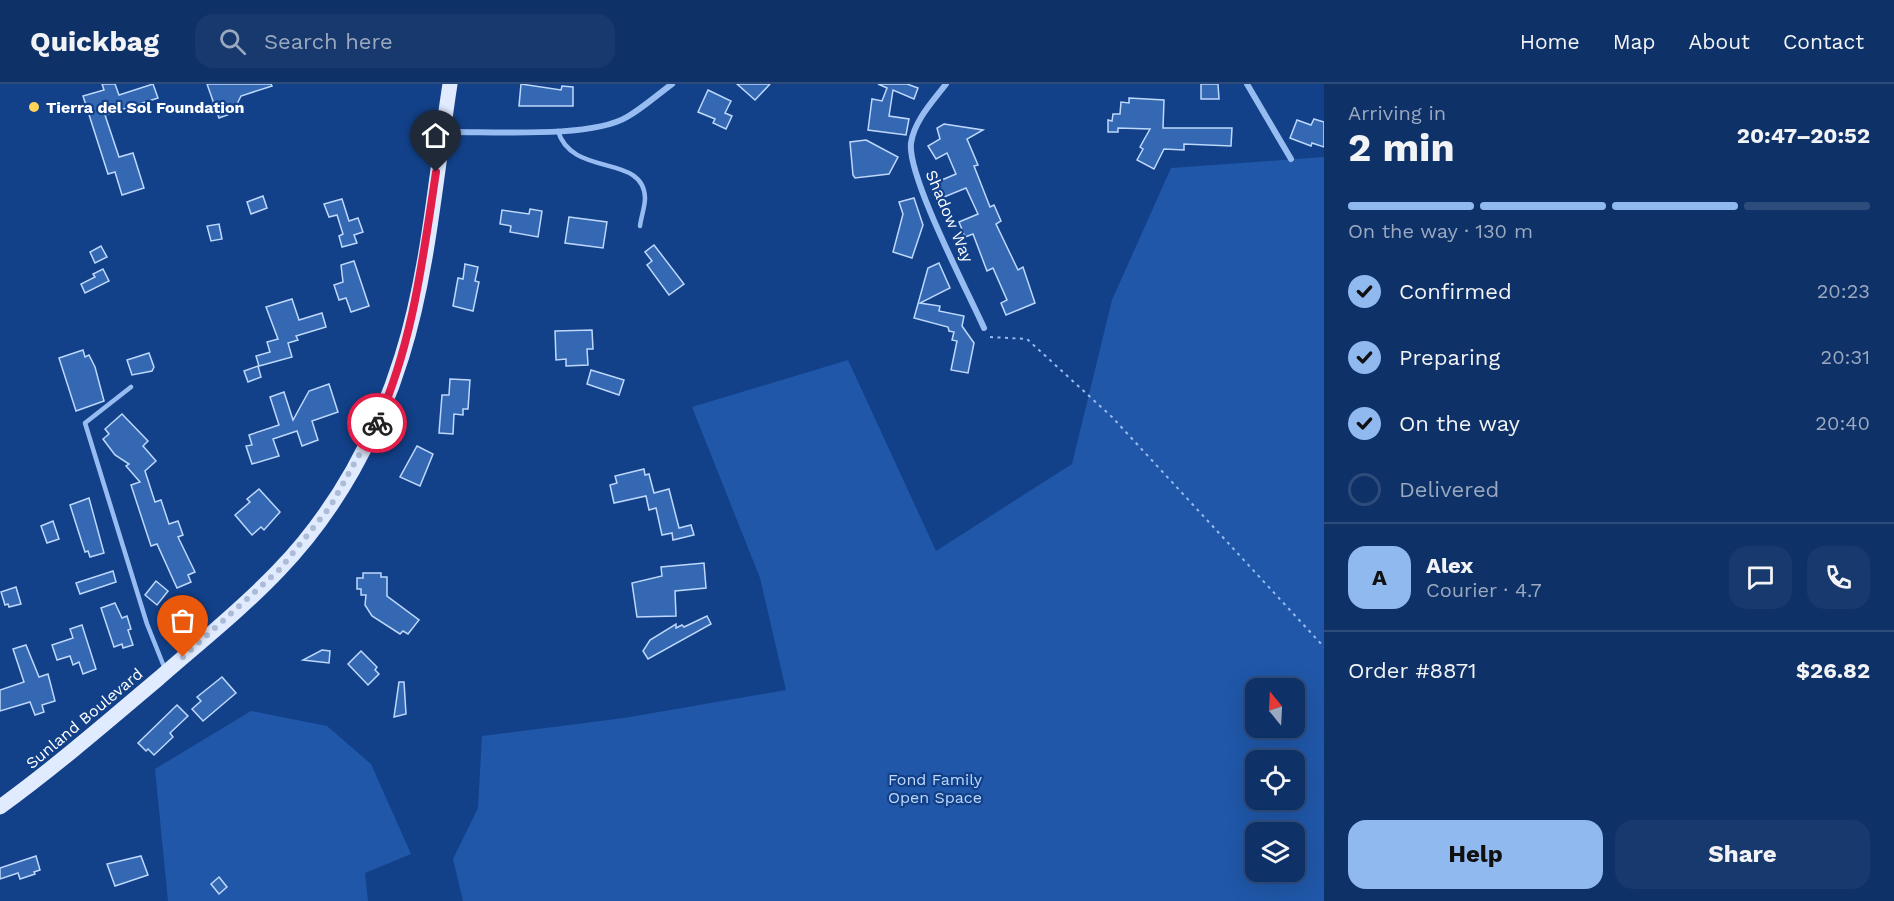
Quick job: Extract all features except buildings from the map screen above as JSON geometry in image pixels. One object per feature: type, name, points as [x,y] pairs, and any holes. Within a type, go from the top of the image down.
[{"type":"main road","name":"Sunland Boulevard","points":[[0,807],[73,753],[280,569],[330,507],[370,439],[396,375],[408,335],[450,84]]},
{"type":"street","points":[[442,132],[558,131],[598,128],[626,118],[672,84]]},
{"type":"street","name":"Shadow Way","points":[[946,84],[915,129],[911,145],[913,161],[927,203],[984,328]]},
{"type":"street","points":[[1247,84],[1291,159]]},
{"type":"lane","points":[[558,131],[562,144],[574,155],[625,170],[636,177],[645,197],[640,226]]},
{"type":"lane","points":[[131,387],[86,423],[147,624],[165,672]]},
{"type":"path","points":[[984,328],[990,336],[995,338],[1027,339],[1075,382],[1112,417],[1324,647]]},
{"type":"green space","name":"Fond Family Open Space","points":[[1324,157],[1324,901],[463,901],[453,859],[478,808],[482,736],[624,718],[786,690],[760,578],[692,407],[848,360],[936,551],[1072,464],[1112,300],[1171,168]]},
{"type":"green space","points":[[251,711],[327,726],[371,764],[411,854],[365,873],[368,901],[168,901],[155,769]]},
{"type":"way so far","points":[[183,657],[280,569],[330,507],[377,423]]},
{"type":"place","name":"Tierra del Sol Foundation","points":[[34,107]]},
{"type":"route","points":[[377,423],[403,354],[410,325],[436,172]]}]
